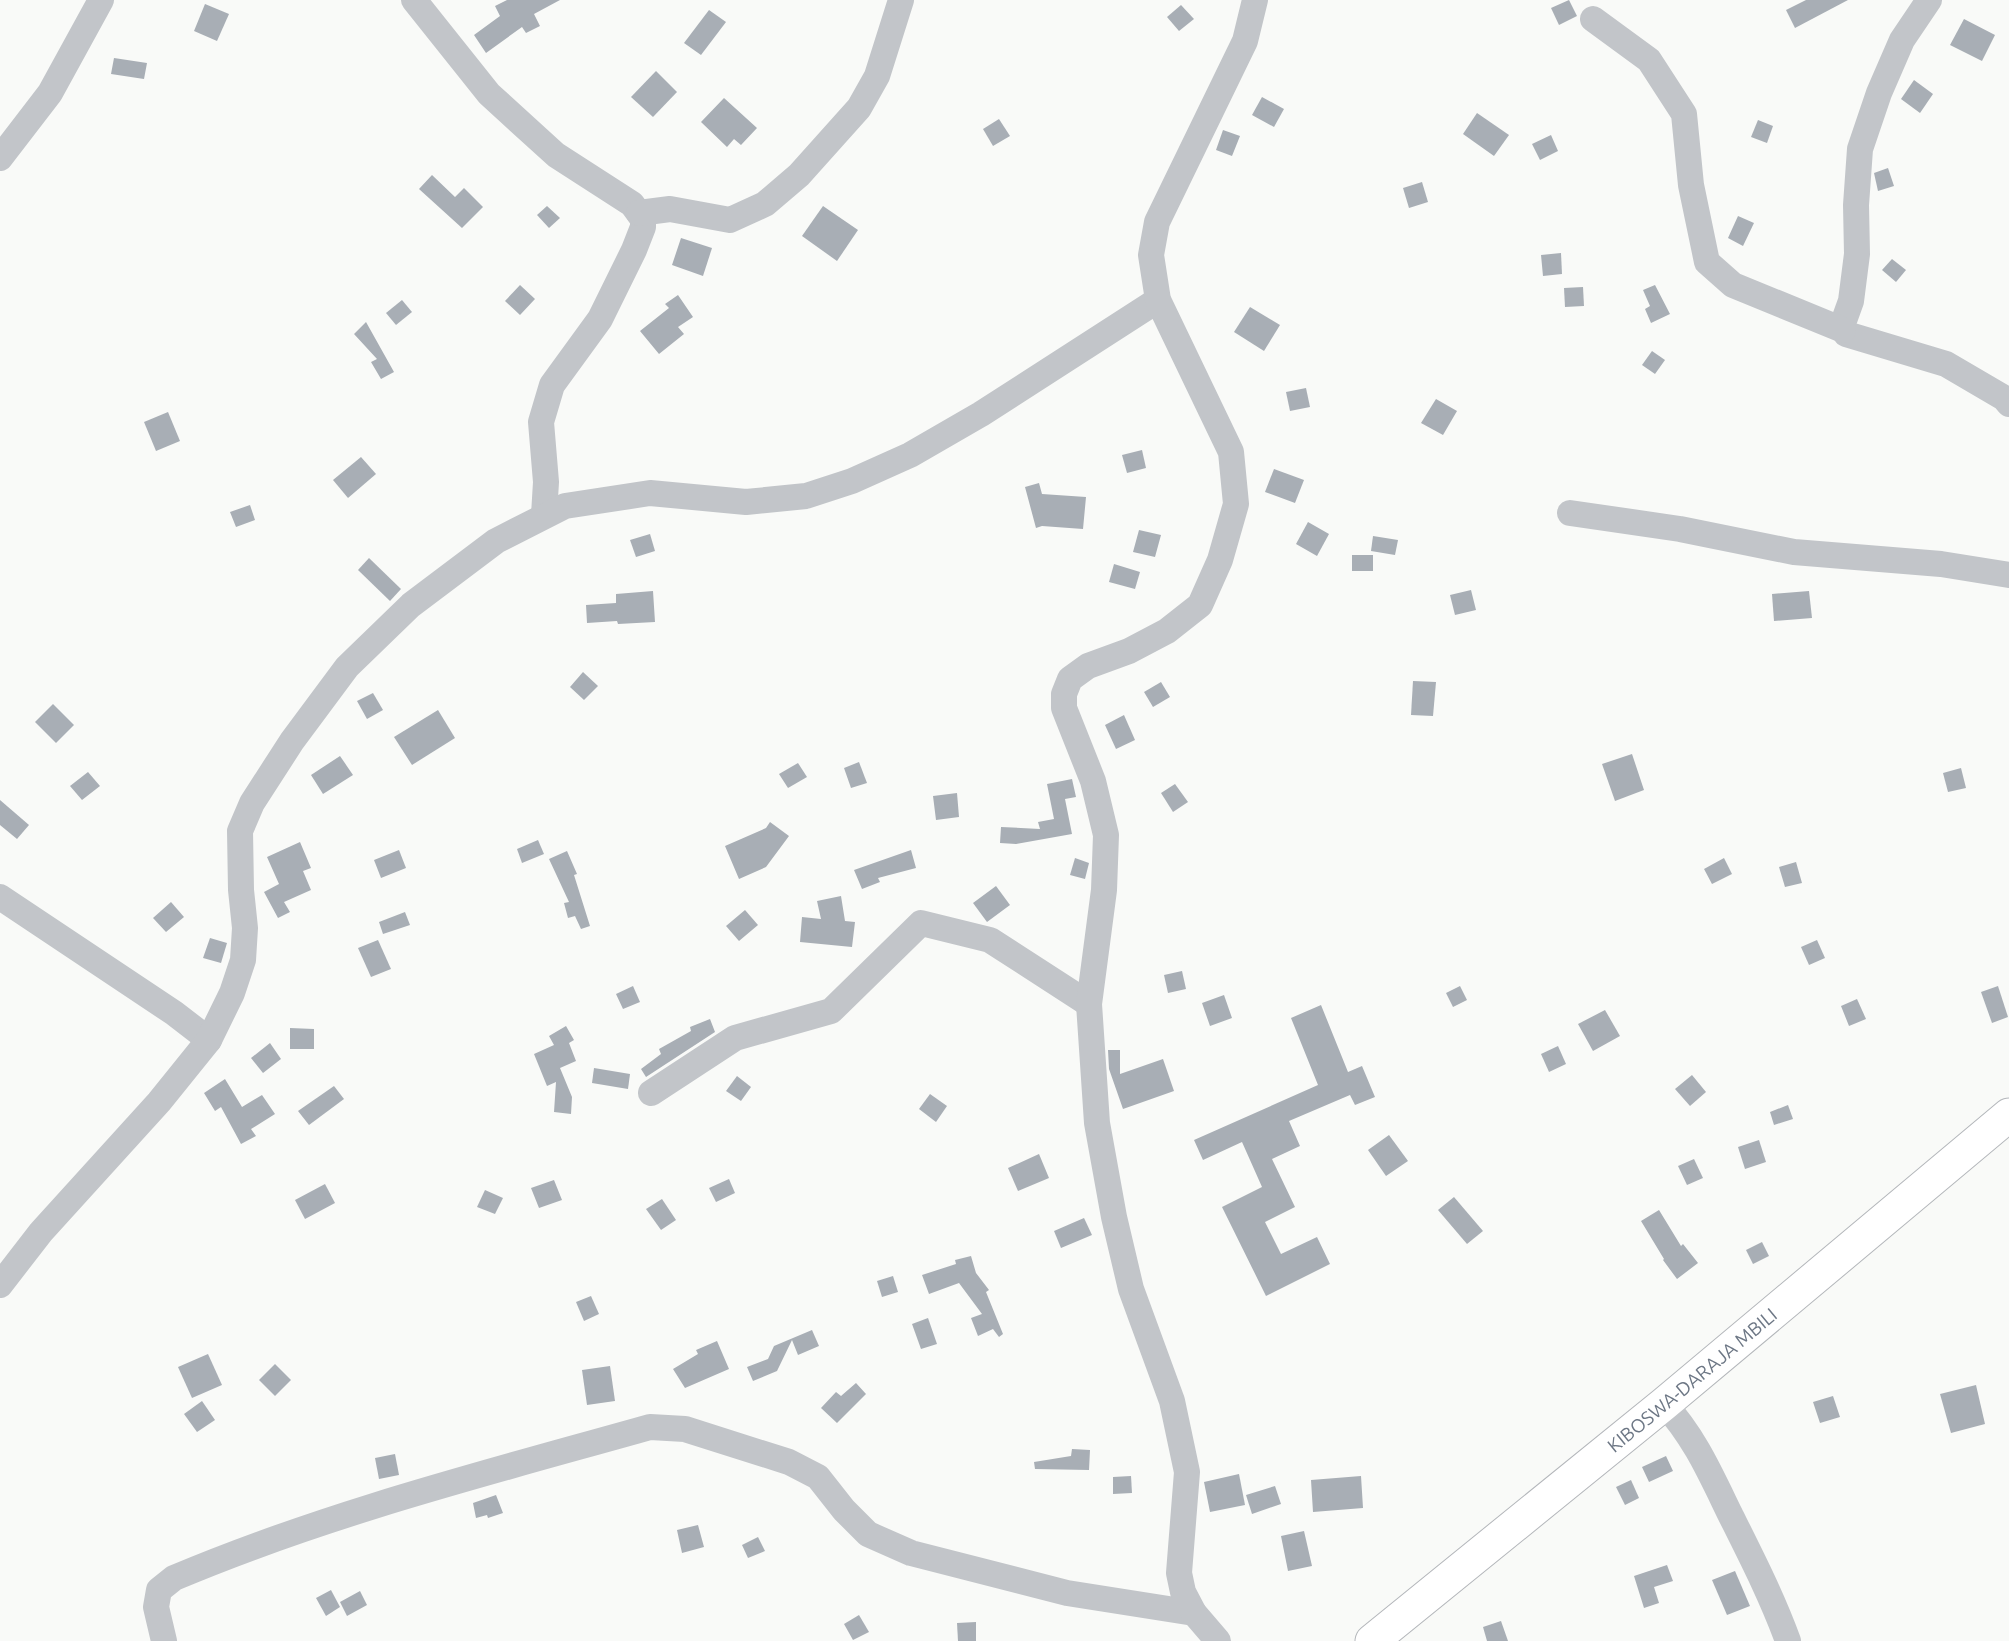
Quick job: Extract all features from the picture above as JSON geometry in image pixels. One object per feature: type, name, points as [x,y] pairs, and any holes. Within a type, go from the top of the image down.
[{"type":"main road","name":"KIBOSWA-DARAJA MBILI","points":[[1372,1641],[1664,1405],[2009,1115]]},
{"type":"street","points":[[0,158],[50,93],[101,0]]},
{"type":"street","points":[[414,0],[489,94],[556,155],[632,204],[639,213],[643,227],[600,319],[552,384],[541,422],[546,482],[544,515]]},
{"type":"street","points":[[639,213],[670,209],[730,220],[765,205],[799,175],[859,108],[877,76],[901,0]]},
{"type":"street","points":[[1218,1641],[1194,1613],[1183,1592],[1180,1573],[1187,1472],[1172,1401],[1131,1289],[1114,1217],[1097,1122],[1089,1003],[1104,890],[1106,835],[1093,781],[1065,708],[1064,694],[1070,680],[1088,666],[1129,651],[1167,631],[1200,605],[1220,561],[1236,504],[1231,452],[1158,300],[1151,255],[1157,222],[1245,41],[1255,0]]},
{"type":"street","points":[[1843,330],[1851,300],[1857,254],[1856,205],[1860,149],[1879,93],[1902,40],[1929,0]]},
{"type":"street","points":[[1593,19],[1650,60],[1684,114],[1691,186],[1707,262],[1733,285],[1843,330],[1846,334],[1946,364],[2004,398],[2009,404]]},
{"type":"street","points":[[0,1285],[41,1232],[159,1102],[209,1040],[232,993],[243,960],[245,928],[240,831],[252,803],[292,741],[356,658],[421,597],[496,541],[565,506],[650,493],[747,502],[806,496],[852,481],[910,455],[981,414],[1158,300]]},
{"type":"street","points":[[1570,513],[1680,529],[1794,552],[1941,564],[2009,575]]},
{"type":"street","points":[[0,897],[120,975],[209,1040]]},
{"type":"street","points":[[650,1093],[735,1038],[831,1012],[921,923],[990,940],[1089,1003]]},
{"type":"street","points":[[1664,1405],[1684,1425],[1702,1459],[1777,1611],[1788,1641]]},
{"type":"street","points":[[164,1641],[156,1607],[159,1590],[174,1578],[306,1528],[422,1490],[650,1427],[685,1429],[789,1462],[818,1477],[844,1510],[868,1534],[911,1553],[1067,1593],[1194,1613]]},
{"type":"building","points":[[507,0],[560,0],[534,14],[540,26],[526,33],[522,27],[486,53],[474,35],[500,16],[495,6]]},
{"type":"building","points":[[1569,0],[1577,16],[1559,25],[1551,8]]},
{"type":"building","points":[[1806,0],[1848,0],[1795,28],[1786,10]]},
{"type":"building","points":[[205,4],[229,14],[217,41],[194,31]]},
{"type":"building","points":[[1181,5],[1194,19],[1179,31],[1167,17]]},
{"type":"building","points":[[709,10],[726,22],[701,55],[684,43]]},
{"type":"building","points":[[1964,19],[1995,35],[1982,61],[1950,45]]},
{"type":"building","points":[[114,58],[147,63],[144,79],[111,74]]},
{"type":"building","points":[[656,71],[677,92],[653,117],[631,97]]},
{"type":"building","points":[[1914,80],[1933,94],[1920,113],[1901,99]]},
{"type":"building","points":[[1262,97],[1284,109],[1274,127],[1252,115]]},
{"type":"building","points":[[724,98],[757,128],[741,145],[734,139],[727,147],[701,122]]},
{"type":"building","points":[[1477,113],[1509,135],[1494,156],[1463,134]]},
{"type":"building","points":[[999,119],[1010,136],[993,146],[983,129]]},
{"type":"building","points":[[1758,120],[1773,126],[1767,143],[1751,137]]},
{"type":"building","points":[[1223,130],[1240,136],[1232,156],[1216,150]]},
{"type":"building","points":[[1551,135],[1558,151],[1540,160],[1532,144]]},
{"type":"building","points":[[1888,168],[1894,186],[1878,191],[1874,173]]},
{"type":"building","points":[[432,175],[455,197],[464,188],[483,207],[462,228],[419,189]]},
{"type":"building","points":[[1422,182],[1428,202],[1409,208],[1403,188]]},
{"type":"building","points":[[547,206],[560,218],[549,228],[537,215]]},
{"type":"building","points":[[823,206],[858,230],[837,261],[802,236]]},
{"type":"building","points":[[1738,216],[1754,223],[1743,246],[1728,238]]},
{"type":"building","points":[[681,238],[712,248],[703,276],[672,265]]},
{"type":"building","points":[[1561,253],[1562,274],[1543,276],[1541,255]]},
{"type":"building","points":[[1892,259],[1906,270],[1896,282],[1882,270]]},
{"type":"building","points":[[520,285],[535,299],[520,315],[505,301]]},
{"type":"building","points":[[1655,285],[1670,314],[1651,323],[1645,309],[1650,306],[1643,290]]},
{"type":"building","points":[[1583,287],[1584,306],[1565,307],[1564,288]]},
{"type":"building","points":[[678,295],[693,317],[678,327],[684,334],[659,354],[640,331],[669,308],[665,304]]},
{"type":"building","points":[[402,300],[412,312],[396,325],[386,313]]},
{"type":"building","points":[[1250,307],[1280,325],[1264,351],[1234,332]]},
{"type":"building","points":[[366,322],[394,372],[381,379],[371,362],[377,359],[354,334]]},
{"type":"building","points":[[1652,351],[1665,360],[1655,374],[1642,365]]},
{"type":"building","points":[[1306,388],[1310,407],[1290,411],[1286,392]]},
{"type":"building","points":[[1436,399],[1457,411],[1443,435],[1421,423]]},
{"type":"building","points":[[168,412],[180,441],[156,451],[144,422]]},
{"type":"building","points":[[1142,450],[1146,468],[1127,473],[1122,455]]},
{"type":"building","points":[[361,457],[376,474],[348,498],[333,480]]},
{"type":"building","points":[[1274,469],[1304,480],[1295,503],[1265,492]]},
{"type":"building","points":[[1039,483],[1042,494],[1086,497],[1083,529],[1042,526],[1036,528],[1025,487]]},
{"type":"building","points":[[250,505],[255,520],[236,527],[230,512]]},
{"type":"building","points":[[1308,522],[1329,534],[1317,556],[1296,544]]},
{"type":"building","points":[[1139,530],[1161,535],[1155,557],[1133,552]]},
{"type":"building","points":[[650,534],[655,551],[636,557],[630,540]]},
{"type":"building","points":[[1373,536],[1398,540],[1395,555],[1371,551]]},
{"type":"building","points":[[1352,555],[1373,555],[1373,571],[1352,571]]},
{"type":"building","points":[[369,558],[401,589],[390,601],[358,570]]},
{"type":"building","points":[[1114,564],[1140,572],[1135,589],[1109,582]]},
{"type":"building","points":[[1471,590],[1476,610],[1455,615],[1450,595]]},
{"type":"building","points":[[653,591],[655,622],[587,623],[586,605],[616,603],[616,594]]},
{"type":"building","points":[[1809,591],[1812,618],[1774,621],[1772,594]]},
{"type":"building","points":[[583,672],[598,686],[584,700],[570,687]]},
{"type":"building","points":[[1413,681],[1436,682],[1433,716],[1411,715]]},
{"type":"building","points":[[1161,682],[1170,697],[1153,707],[1144,692]]},
{"type":"building","points":[[373,693],[383,710],[367,719],[357,701]]},
{"type":"building","points":[[53,704],[74,725],[56,743],[35,722]]},
{"type":"building","points":[[438,710],[455,738],[412,765],[394,737]]},
{"type":"building","points":[[1124,715],[1135,740],[1116,749],[1105,725]]},
{"type":"building","points":[[1632,754],[1644,790],[1615,801],[1602,764]]},
{"type":"building","points":[[340,756],[353,775],[323,794],[311,775]]},
{"type":"building","points":[[859,762],[867,783],[851,788],[844,768]]},
{"type":"building","points":[[798,763],[807,777],[788,788],[779,774]]},
{"type":"building","points":[[1961,768],[1966,788],[1948,792],[1943,773]]},
{"type":"building","points":[[88,772],[100,786],[82,800],[70,786]]},
{"type":"building","points":[[1072,779],[1076,797],[1065,799],[1072,834],[1016,844],[1000,843],[1001,827],[1040,829],[1038,822],[1054,819],[1047,784]]},
{"type":"building","points":[[1175,784],[1188,802],[1173,812],[1161,793]]},
{"type":"building","points":[[957,793],[959,817],[936,820],[933,796]]},
{"type":"building","points":[[0,800],[29,825],[17,839],[0,825]]},
{"type":"building","points":[[770,822],[789,836],[766,867],[739,879],[725,846],[766,828]]},
{"type":"building","points":[[538,840],[544,854],[522,863],[517,849]]},
{"type":"building","points":[[300,842],[311,868],[303,871],[311,890],[284,902],[290,912],[278,918],[264,892],[279,884],[267,857]]},
{"type":"building","points":[[399,850],[406,868],[381,878],[374,860]]},
{"type":"building","points":[[911,850],[916,868],[878,878],[880,882],[862,889],[854,870]]},
{"type":"building","points":[[567,851],[577,874],[574,875],[590,926],[581,929],[575,916],[568,918],[564,903],[569,902],[549,859]]},
{"type":"building","points":[[1075,858],[1089,863],[1085,879],[1070,875]]},
{"type":"building","points":[[1724,858],[1732,874],[1712,884],[1704,869]]},
{"type":"building","points":[[1796,862],[1802,883],[1785,887],[1779,867]]},
{"type":"building","points":[[996,886],[1010,905],[987,922],[973,903]]},
{"type":"building","points":[[841,896],[845,921],[855,922],[852,947],[800,942],[802,917],[821,919],[817,901]]},
{"type":"building","points":[[171,902],[184,917],[166,932],[153,918]]},
{"type":"building","points":[[745,910],[758,925],[739,941],[726,926]]},
{"type":"building","points":[[405,912],[410,925],[383,934],[379,922]]},
{"type":"building","points":[[210,938],[227,943],[221,963],[203,958]]},
{"type":"building","points":[[378,940],[391,969],[371,977],[358,948]]},
{"type":"building","points":[[1817,940],[1825,958],[1809,965],[1801,947]]},
{"type":"building","points":[[1182,971],[1186,989],[1168,993],[1164,975]]},
{"type":"building","points":[[633,986],[640,1002],[623,1009],[616,994]]},
{"type":"building","points":[[1460,986],[1467,1000],[1453,1007],[1446,993]]},
{"type":"building","points":[[1998,986],[2008,1017],[1992,1023],[1981,992]]},
{"type":"building","points":[[1224,995],[1232,1018],[1210,1026],[1202,1003]]},
{"type":"building","points":[[1857,999],[1866,1019],[1849,1026],[1841,1006]]},
{"type":"building","points":[[1321,1005],[1348,1072],[1362,1066],[1375,1097],[1355,1105],[1350,1095],[1289,1121],[1300,1146],[1272,1159],[1295,1207],[1265,1222],[1281,1254],[1317,1237],[1330,1264],[1266,1296],[1222,1207],[1262,1187],[1242,1142],[1203,1160],[1194,1140],[1318,1085],[1291,1018]]},
{"type":"building","points":[[1605,1010],[1620,1036],[1593,1051],[1578,1024]]},
{"type":"building","points":[[710,1019],[715,1032],[646,1077],[641,1069],[661,1054],[659,1049],[691,1031],[690,1027]]},
{"type":"building","points":[[566,1026],[574,1040],[569,1043],[576,1061],[560,1068],[572,1097],[571,1114],[554,1112],[556,1082],[547,1086],[534,1054],[554,1045],[549,1036]]},
{"type":"building","points":[[290,1028],[314,1029],[314,1049],[290,1049]]},
{"type":"building","points":[[270,1043],[281,1059],[263,1073],[251,1058]]},
{"type":"building","points":[[1558,1046],[1566,1064],[1549,1072],[1541,1054]]},
{"type":"building","points":[[1108,1050],[1120,1050],[1120,1074],[1163,1059],[1174,1091],[1123,1109],[1109,1069]]},
{"type":"building","points":[[594,1068],[630,1074],[628,1089],[592,1083]]},
{"type":"building","points":[[1692,1075],[1706,1092],[1690,1106],[1675,1089]]},
{"type":"building","points":[[737,1076],[751,1087],[741,1101],[726,1091]]},
{"type":"building","points":[[225,1079],[242,1107],[262,1095],[275,1114],[251,1129],[256,1136],[241,1144],[221,1107],[215,1111],[204,1093]]},
{"type":"building","points":[[334,1086],[344,1099],[309,1125],[298,1111]]},
{"type":"building","points":[[930,1094],[947,1106],[936,1122],[919,1109]]},
{"type":"building","points":[[1788,1105],[1793,1119],[1774,1125],[1770,1112]]},
{"type":"building","points":[[1389,1135],[1408,1161],[1386,1176],[1368,1150]]},
{"type":"building","points":[[1759,1140],[1766,1162],[1745,1169],[1738,1147]]},
{"type":"building","points":[[1039,1154],[1049,1178],[1018,1191],[1008,1168]]},
{"type":"building","points":[[1694,1159],[1703,1178],[1687,1185],[1678,1166]]},
{"type":"building","points":[[729,1179],[735,1193],[716,1202],[709,1188]]},
{"type":"building","points":[[554,1180],[562,1200],[539,1208],[531,1188]]},
{"type":"building","points":[[325,1184],[335,1203],[305,1219],[295,1200]]},
{"type":"building","points":[[485,1190],[503,1198],[495,1214],[477,1207]]},
{"type":"building","points":[[1454,1197],[1483,1231],[1467,1244],[1438,1210]]},
{"type":"building","points":[[662,1199],[676,1220],[661,1230],[646,1209]]},
{"type":"building","points":[[1659,1210],[1681,1246],[1683,1244],[1698,1263],[1677,1279],[1641,1221]]},
{"type":"building","points":[[1084,1218],[1092,1235],[1061,1248],[1054,1231]]},
{"type":"building","points":[[1762,1242],[1769,1256],[1753,1264],[1746,1250]]},
{"type":"building","points":[[971,1256],[976,1273],[989,1290],[986,1292],[1003,1334],[999,1337],[993,1329],[978,1336],[971,1318],[982,1314],[959,1283],[929,1294],[922,1275]]},
{"type":"building","points":[[893,1276],[898,1292],[882,1297],[877,1281]]},
{"type":"building","points":[[591,1296],[599,1314],[584,1321],[576,1302]]},
{"type":"building","points":[[928,1318],[937,1344],[921,1349],[912,1324]]},
{"type":"building","points":[[812,1330],[819,1346],[798,1355],[792,1340],[777,1371],[753,1381],[747,1367],[768,1359],[774,1346]]},
{"type":"building","points":[[717,1341],[729,1369],[685,1388],[673,1369],[698,1354],[696,1350]]},
{"type":"building","points":[[208,1354],[222,1385],[192,1398],[178,1367]]},
{"type":"building","points":[[275,1364],[291,1380],[275,1396],[259,1380]]},
{"type":"building","points":[[610,1366],[615,1401],[587,1405],[582,1370]]},
{"type":"building","points":[[856,1383],[866,1394],[837,1423],[821,1408],[836,1392],[841,1396]]},
{"type":"building","points":[[1976,1385],[1985,1424],[1951,1433],[1940,1394]]},
{"type":"building","points":[[1833,1396],[1840,1417],[1820,1423],[1813,1402]]},
{"type":"building","points":[[202,1401],[215,1420],[197,1432],[184,1414]]},
{"type":"building","points":[[1072,1449],[1090,1450],[1089,1470],[1035,1469],[1034,1462],[1071,1456]]},
{"type":"building","points":[[395,1454],[399,1475],[379,1479],[375,1458]]},
{"type":"building","points":[[1666,1456],[1673,1471],[1649,1482],[1642,1467]]},
{"type":"building","points":[[1239,1474],[1245,1505],[1210,1512],[1204,1482]]},
{"type":"building","points":[[1131,1476],[1132,1493],[1113,1494],[1113,1477]]},
{"type":"building","points":[[1361,1476],[1363,1508],[1313,1512],[1311,1480]]},
{"type":"building","points":[[1631,1480],[1639,1498],[1625,1505],[1616,1487]]},
{"type":"building","points":[[1275,1486],[1281,1504],[1252,1514],[1246,1495]]},
{"type":"building","points":[[496,1495],[503,1513],[488,1518],[487,1515],[476,1518],[473,1503]]},
{"type":"building","points":[[698,1525],[704,1547],[682,1553],[677,1530]]},
{"type":"building","points":[[1304,1531],[1312,1566],[1288,1571],[1281,1536]]},
{"type":"building","points":[[758,1537],[765,1551],[748,1558],[742,1545]]},
{"type":"building","points":[[1667,1565],[1673,1581],[1654,1587],[1659,1603],[1644,1608],[1634,1576]]},
{"type":"building","points":[[1735,1571],[1750,1606],[1727,1615],[1712,1580]]},
{"type":"building","points":[[331,1590],[340,1607],[326,1616],[316,1598]]},
{"type":"building","points":[[360,1591],[367,1605],[347,1616],[340,1602]]},
{"type":"building","points":[[859,1615],[869,1632],[853,1640],[844,1624]]},
{"type":"building","points":[[1501,1621],[1508,1641],[1487,1641],[1483,1627]]},
{"type":"building","points":[[976,1622],[976,1641],[958,1641],[957,1623]]}]
